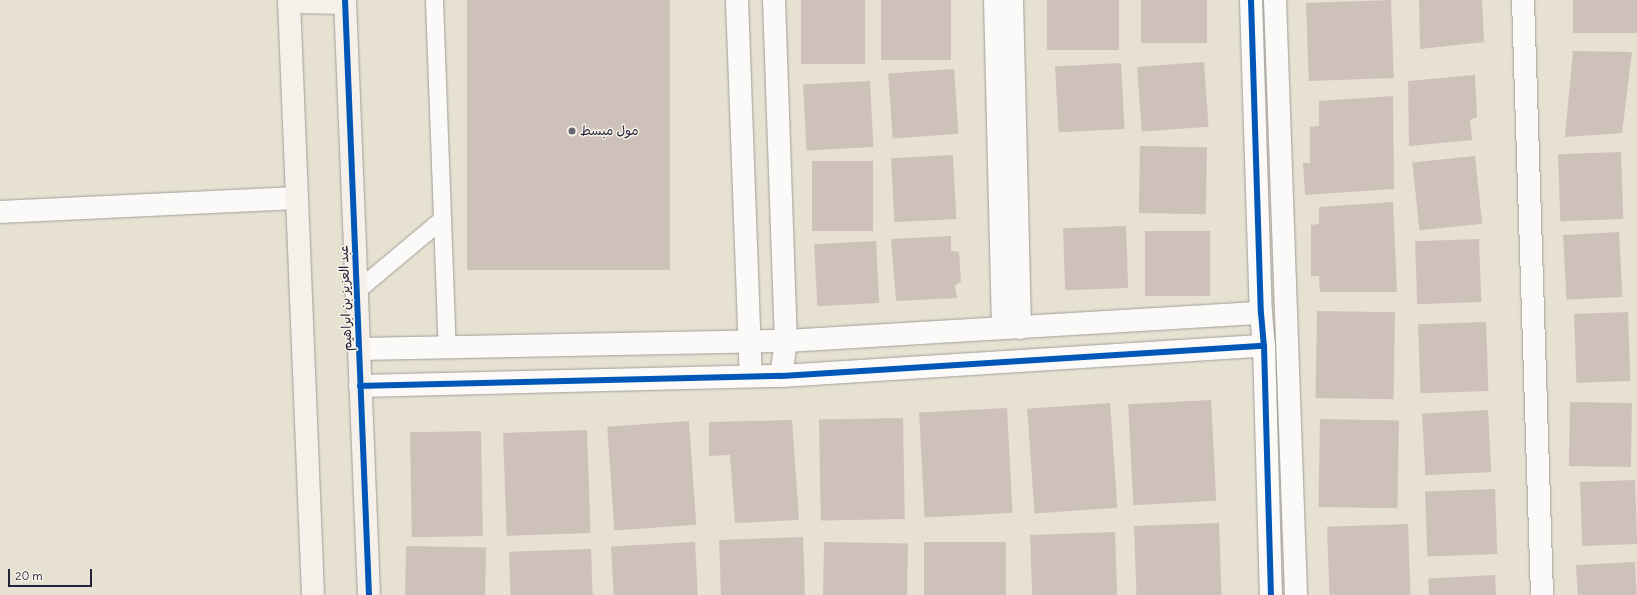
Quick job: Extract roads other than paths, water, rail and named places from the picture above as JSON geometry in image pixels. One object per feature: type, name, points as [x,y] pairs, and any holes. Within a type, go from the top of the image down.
[{"type":"street","points":[[737,0],[751,376]]},
{"type":"street","points":[[774,0],[786,341],[781,376]]},
{"type":"street","points":[[995,0],[1011,328]]},
{"type":"street","points":[[1011,328],[1012,0]]},
{"type":"street","points":[[1251,0],[1261,313],[1264,346],[1271,595]]},
{"type":"street","points":[[1275,0],[1296,595]]},
{"type":"street","points":[[1523,0],[1542,595]]},
{"type":"street","points":[[313,595],[289,1],[345,1]]},
{"type":"street","name":"عبد العزيز بن ابراهيم","points":[[345,1],[369,595]]},
{"type":"street","points":[[0,212],[297,198]]},
{"type":"street","points":[[359,349],[786,341],[1261,313]]},
{"type":"street","points":[[360,386],[781,376],[1264,346]]},
{"type":"lane","points":[[434,0],[447,347]]},
{"type":"lane","points":[[357,290],[442,219]]},
{"type":"place","name":"مول مبسط","points":[[572,131]]}]
